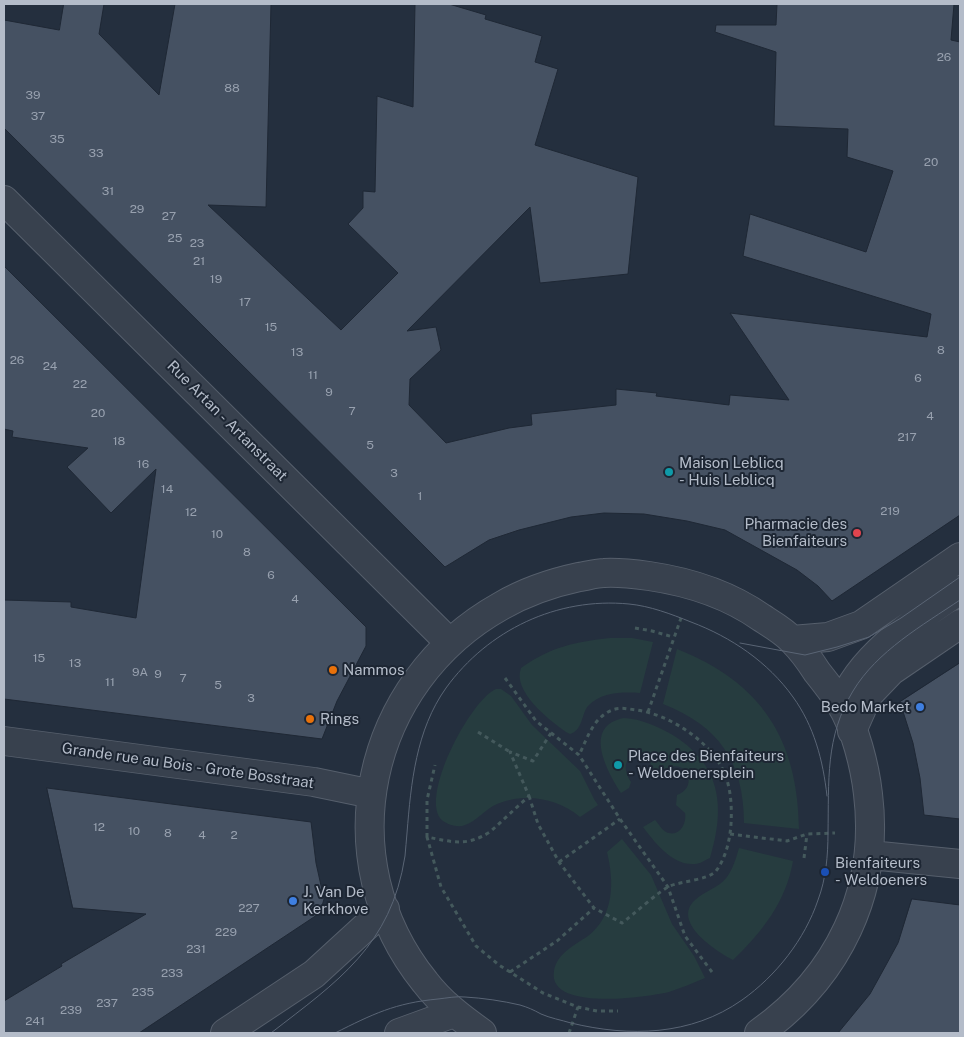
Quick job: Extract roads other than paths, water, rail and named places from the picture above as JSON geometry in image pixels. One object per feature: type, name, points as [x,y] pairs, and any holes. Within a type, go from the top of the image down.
[{"type":"street","name":"Rue Artan - Artanstraat","points":[[4,200],[449,642]]},
{"type":"street","points":[[799,648],[861,625],[960,557]]},
{"type":"street","points":[[482,1033],[454,1013],[425,982],[402,948],[384,909],[374,874],[369,833],[372,794],[381,751],[397,711],[420,675],[449,642],[481,617],[516,597],[555,583],[602,573],[636,574],[676,580],[715,592],[749,608],[799,648],[842,705],[865,766],[872,822],[870,855],[858,907],[835,955],[802,997],[761,1033]]},
{"type":"street","points":[[842,705],[850,688],[879,653],[905,628],[960,590]]},
{"type":"street","points":[[852,731],[868,695],[891,671],[960,624]]},
{"type":"street","points":[[799,648],[821,656],[905,628]]},
{"type":"street","name":"Grande rue au Bois - Grote Bosstraat","points":[[4,742],[314,782],[372,794]]},
{"type":"street","points":[[870,855],[960,864]]},
{"type":"street","points":[[225,1033],[314,974],[384,909]]},
{"type":"street","points":[[398,1033],[454,1013]]},
{"type":"tram line","points":[[740,643],[805,655],[837,647],[869,637],[901,618],[960,577]]},
{"type":"tram line","points":[[335,1033],[373,1015],[409,1003],[455,997],[479,998],[513,1004],[552,1018],[593,1028],[637,1031],[681,1027],[702,1021],[742,1000],[766,980],[788,956],[805,929],[818,900],[825,875],[827,858],[829,777],[833,742],[837,725],[853,691],[875,663],[888,651],[916,629],[960,600]]},
{"type":"tram line","points":[[271,1033],[339,978],[358,959],[374,938],[388,914],[398,887],[405,856],[413,776],[422,739],[436,704],[463,667],[482,649],[503,634],[526,622],[551,612],[576,606],[602,603],[629,604],[653,608],[676,616],[706,628],[734,643],[748,652],[772,673],[783,684],[800,708],[812,732],[820,757],[827,796]]},
{"type":"place","name":"Maison Leblicq - Huis Leblicq","points":[[669,472]]},
{"type":"place","name":"Pharmacie des Bienfaiteurs","points":[[857,533]]},
{"type":"place","name":"Nammos","points":[[333,670]]},
{"type":"place","name":"Bedo Market","points":[[920,707]]},
{"type":"place","name":"Rings","points":[[310,719]]},
{"type":"place","name":"Place des Bienfaiteurs - Weldoenersplein","points":[[618,765]]},
{"type":"place","name":"Bienfaiteurs - Weldoeners","points":[[825,872]]},
{"type":"place","name":"J. Van De Kerkhove","points":[[293,901]]}]
